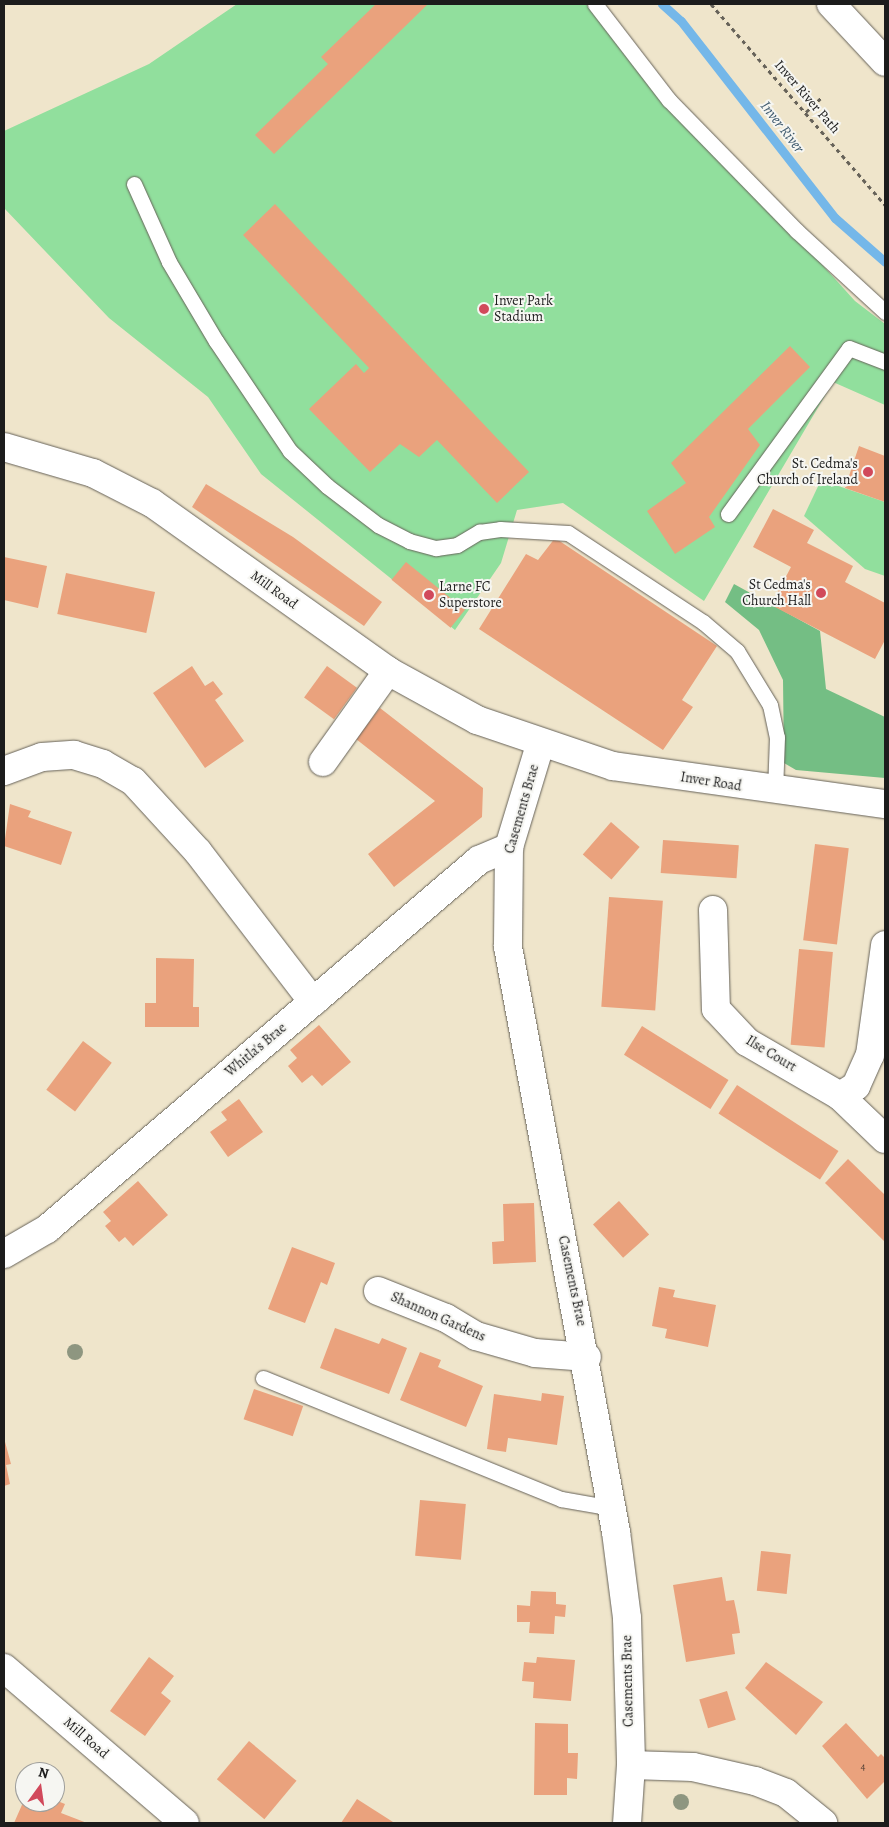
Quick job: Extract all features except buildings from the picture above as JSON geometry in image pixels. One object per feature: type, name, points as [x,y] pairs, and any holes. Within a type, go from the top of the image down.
[{"type":"main road","points":[[832,4],[885,62]]},
{"type":"main road","name":"Mill Road","points":[[4,447],[93,473],[152,503],[388,671],[477,720],[540,744]]},
{"type":"main road","points":[[323,762],[388,671]]},
{"type":"main road","name":"Inver Road","points":[[540,744],[613,766],[775,791],[885,804]]},
{"type":"main road","name":"Casements Brae","points":[[540,744],[509,847],[506,919],[516,1006],[587,1357],[613,1508],[627,1618],[630,1766],[627,1823]]},
{"type":"main road","points":[[4,771],[42,757],[74,756],[103,764],[133,781],[198,852],[313,1002]]},
{"type":"main road","name":"Whitla's Brae","points":[[4,1254],[47,1229],[479,860],[509,847]]},
{"type":"main road","name":"Ilse Court","points":[[713,910],[716,1009],[747,1042],[840,1096],[885,1139]]},
{"type":"main road","points":[[840,1096],[856,1086],[870,1055],[885,945]]},
{"type":"main road","name":"Shannon Gardens","points":[[378,1291],[446,1318],[476,1336],[535,1353],[587,1357]]},
{"type":"main road","name":"Mill Road","points":[[4,1668],[170,1818]]},
{"type":"main road","points":[[630,1766],[692,1767],[755,1781],[786,1793],[823,1823]]},
{"type":"lane","points":[[595,4],[670,100],[797,232],[885,312]]},
{"type":"lane","points":[[134,184],[168,262],[216,342],[290,451],[327,486],[378,525],[409,541],[436,548],[458,545],[479,532],[500,529],[568,533],[703,622],[737,651],[770,705],[777,737],[775,791]]},
{"type":"lane","points":[[728,514],[849,348],[885,362]]},
{"type":"lane","points":[[263,1378],[561,1499],[613,1508]]},
{"type":"path","name":"Inver River Path","points":[[712,4],[885,205]]},
{"type":"path","points":[[806,112],[821,98]]},
{"type":"green space","name":"Inver Park Stadium","points":[[237,4],[586,4],[855,301],[885,324],[885,405],[833,382],[704,601],[563,503],[517,510],[501,563],[455,630],[261,474],[208,397],[109,318],[4,208],[4,131],[149,64]]},
{"type":"green space","points":[[821,480],[885,502],[885,576],[865,569],[804,516]]},
{"type":"green space","points":[[734,584],[820,631],[826,689],[885,717],[885,778],[796,770],[784,763],[783,680],[759,630],[725,602]]},
{"type":"waterway","name":"Inver River","points":[[662,4],[681,21],[835,218],[885,262]]},
{"type":"place","name":"Inver Park Stadium","points":[[484,309]]},
{"type":"place","name":"St. Cedma's Church of Ireland","points":[[868,472]]},
{"type":"place","name":"St Cedma's Church Hall","points":[[821,593]]},
{"type":"place","name":"Larne FC Superstore","points":[[429,595]]}]
